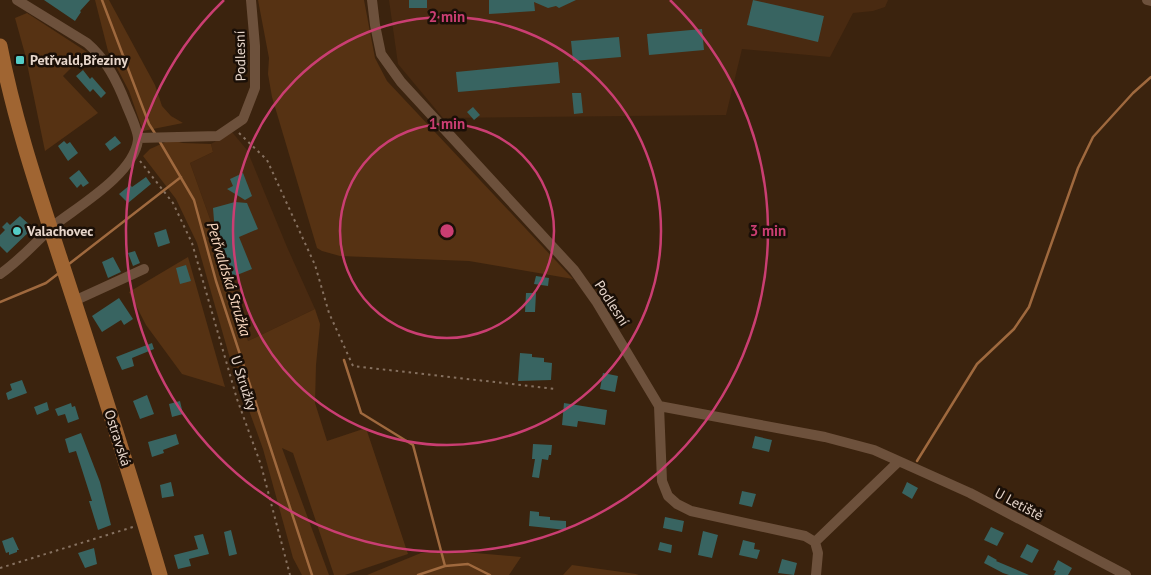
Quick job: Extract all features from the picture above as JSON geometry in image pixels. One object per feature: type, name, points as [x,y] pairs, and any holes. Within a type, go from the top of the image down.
[{"type":"main road","name":"Ostravská","points":[[0,46],[8,84],[51,228],[133,483],[160,575]]},
{"type":"street","points":[[0,274],[51,228],[122,173],[134,153],[138,138],[115,78],[96,50],[16,0]]},
{"type":"street","name":"Podlesní","points":[[138,138],[218,136],[243,119],[254,88],[255,46],[251,0]]},
{"type":"street","name":"Podlesní","points":[[372,0],[382,54],[401,82],[574,270],[596,301],[659,406],[662,480],[668,496],[677,504],[691,510],[805,536],[815,542]]},
{"type":"street","points":[[1147,0],[1151,1]]},
{"type":"street","points":[[74,301],[144,269]]},
{"type":"street","name":"U Letiště","points":[[659,406],[825,437],[874,450],[970,494],[1126,575]]},
{"type":"street","points":[[816,575],[818,552],[815,542],[898,462]]},
{"type":"path","points":[[232,126],[267,160],[316,265],[329,314],[353,366],[556,389]]},
{"type":"path","name":"U Stružky","points":[[134,153],[173,203],[192,243],[237,398],[261,465],[290,575]]},
{"type":"path","points":[[0,568],[135,526]]},
{"type":"shaded area","points":[[95,0],[109,0],[155,85],[162,106],[171,116],[183,123],[143,131],[129,91],[108,51]]},
{"type":"shaded area","points":[[258,0],[364,0],[375,58],[387,81],[573,279],[469,261],[340,256],[317,248],[272,97],[268,74],[269,58]]},
{"type":"shaded area","points":[[389,0],[888,0],[885,7],[873,11],[853,13],[830,57],[742,49],[726,115],[443,118],[398,64]]},
{"type":"shaded area","points":[[27,13],[87,52],[63,76],[98,113],[45,151],[25,54],[15,18]]},
{"type":"shaded area","points":[[232,132],[247,150],[315,309],[248,341],[232,277],[190,163],[213,152],[211,144]]},
{"type":"shaded area","points":[[170,140],[183,143],[211,144],[213,152],[190,163],[232,277],[248,341],[315,309],[320,324],[315,403],[327,441],[366,428],[408,554],[345,575],[334,575],[293,453],[282,448],[329,575],[302,575],[293,558],[263,449],[229,355],[197,243],[176,199],[143,156],[150,149]]},
{"type":"shaded area","points":[[188,257],[225,387],[182,374],[146,325],[129,292]]},
{"type":"shaded area","points":[[464,552],[521,557],[509,575],[367,575],[421,553]]},
{"type":"shaded area","points":[[572,565],[636,574],[639,575],[563,575]]},
{"type":"building","points":[[44,0],[90,0],[80,11],[75,21]]},
{"type":"building","points":[[409,0],[427,0],[427,8],[409,8]]},
{"type":"building","points":[[489,0],[576,0],[559,8],[556,6],[548,8],[534,2],[535,11],[489,14]]},
{"type":"building","points":[[753,0],[824,16],[818,42],[747,25]]},
{"type":"building","points":[[702,29],[704,50],[649,55],[647,34]]},
{"type":"building","points":[[619,37],[621,57],[573,61],[571,41]]},
{"type":"building","points":[[558,62],[560,83],[458,92],[456,72]]},
{"type":"building","points":[[83,70],[106,93],[101,98],[93,89],[90,92],[76,76]]},
{"type":"building","points":[[572,93],[581,93],[583,113],[574,114]]},
{"type":"building","points":[[473,107],[480,115],[474,120],[467,112]]},
{"type":"building","points":[[115,136],[121,143],[110,151],[105,144]]},
{"type":"building","points":[[64,141],[67,144],[70,142],[78,153],[68,161],[58,146]]},
{"type":"building","points":[[79,170],[89,183],[83,187],[81,184],[77,188],[69,178]]},
{"type":"building","points":[[243,173],[252,196],[245,200],[227,189],[233,186],[230,179]]},
{"type":"building","points":[[146,177],[151,184],[128,203],[119,194],[130,185],[132,187]]},
{"type":"building","points":[[235,202],[247,203],[258,229],[239,237],[252,269],[232,277],[215,233],[213,208]]},
{"type":"building","points":[[20,216],[33,228],[7,253],[0,246],[0,235],[5,230],[2,227],[7,222],[10,225]]},
{"type":"building","points":[[166,229],[170,243],[158,247],[154,233]]},
{"type":"building","points":[[135,251],[140,263],[133,266],[128,253]]},
{"type":"building","points":[[113,257],[121,272],[108,278],[102,262]]},
{"type":"building","points":[[186,265],[191,281],[180,284],[176,268]]},
{"type":"building","points":[[536,276],[549,278],[548,286],[534,284]]},
{"type":"building","points":[[526,293],[536,293],[535,312],[525,312]]},
{"type":"building","points":[[119,298],[133,319],[124,325],[121,320],[102,332],[92,316]]},
{"type":"building","points":[[152,343],[154,349],[132,358],[134,366],[122,370],[116,357]]},
{"type":"building","points":[[520,353],[532,354],[532,357],[544,358],[544,362],[552,363],[551,380],[518,381]]},
{"type":"building","points":[[603,373],[618,376],[615,392],[600,389]]},
{"type":"building","points":[[22,380],[27,393],[8,400],[6,393],[12,390],[10,384]]},
{"type":"building","points":[[147,395],[154,414],[140,419],[133,401]]},
{"type":"building","points":[[180,401],[183,414],[172,417],[169,404]]},
{"type":"building","points":[[47,402],[49,410],[37,415],[34,407]]},
{"type":"building","points":[[71,403],[72,407],[75,406],[79,419],[68,423],[65,414],[58,416],[55,409]]},
{"type":"building","points":[[564,403],[607,410],[605,425],[578,421],[577,427],[562,425]]},
{"type":"building","points":[[81,433],[100,482],[111,525],[98,530],[89,501],[92,501],[76,451],[69,453],[65,439]]},
{"type":"building","points":[[176,434],[179,444],[163,450],[164,453],[152,457],[148,442]]},
{"type":"building","points":[[755,436],[772,440],[769,452],[752,448]]},
{"type":"building","points":[[533,444],[552,445],[551,455],[549,455],[548,460],[542,459],[539,478],[532,477],[535,459],[532,459]]},
{"type":"building","points":[[171,482],[174,496],[162,498],[160,485]]},
{"type":"building","points":[[907,482],[918,488],[912,499],[902,493]]},
{"type":"building","points":[[742,491],[756,494],[752,507],[739,504]]},
{"type":"building","points":[[530,511],[539,512],[539,516],[550,517],[550,520],[566,521],[566,530],[529,526]]},
{"type":"building","points":[[665,517],[684,521],[682,532],[663,528]]},
{"type":"building","points":[[991,527],[1004,533],[997,546],[984,540]]},
{"type":"building","points":[[231,530],[237,554],[229,556],[224,532]]},
{"type":"building","points":[[703,531],[718,535],[712,558],[698,555]]},
{"type":"building","points":[[203,534],[209,554],[189,559],[191,566],[178,569],[174,555],[198,549],[194,536]]},
{"type":"building","points":[[13,537],[19,550],[9,555],[9,552],[6,553],[2,541]]},
{"type":"building","points":[[743,540],[755,543],[754,549],[760,550],[757,559],[739,555]]},
{"type":"building","points":[[660,542],[672,545],[671,553],[658,550]]},
{"type":"building","points":[[1027,544],[1039,550],[1032,563],[1020,557]]},
{"type":"building","points":[[94,548],[97,564],[85,568],[78,553]]},
{"type":"building","points":[[988,555],[996,561],[1029,575],[1009,575],[1003,573],[984,563]]},
{"type":"building","points":[[782,559],[797,563],[794,575],[778,573]]},
{"type":"building","points":[[1058,560],[1072,568],[1068,575],[1054,575],[1056,571],[1053,570]]},
{"type":"waterway","name":"Petřvaldská Stružka","points":[[102,0],[149,124],[156,135]]},
{"type":"waterway","points":[[917,461],[977,364],[1014,329],[1029,307],[1078,168],[1093,137],[1133,93],[1151,77]]},
{"type":"waterway","name":"Petřvaldská Stružka","points":[[160,142],[194,200],[216,281],[312,575]]},
{"type":"waterway","points":[[69,264],[181,177]]},
{"type":"waterway","points":[[0,302],[46,283],[59,273]]},
{"type":"waterway","points":[[344,360],[361,413],[413,445],[445,566]]},
{"type":"waterway","points":[[418,575],[445,566],[468,564],[490,575]]},
{"type":"place","name":"Petřvald,Březiny","points":[[20,60]]},
{"type":"place","name":"Valachovec","points":[[17,231]]}]
